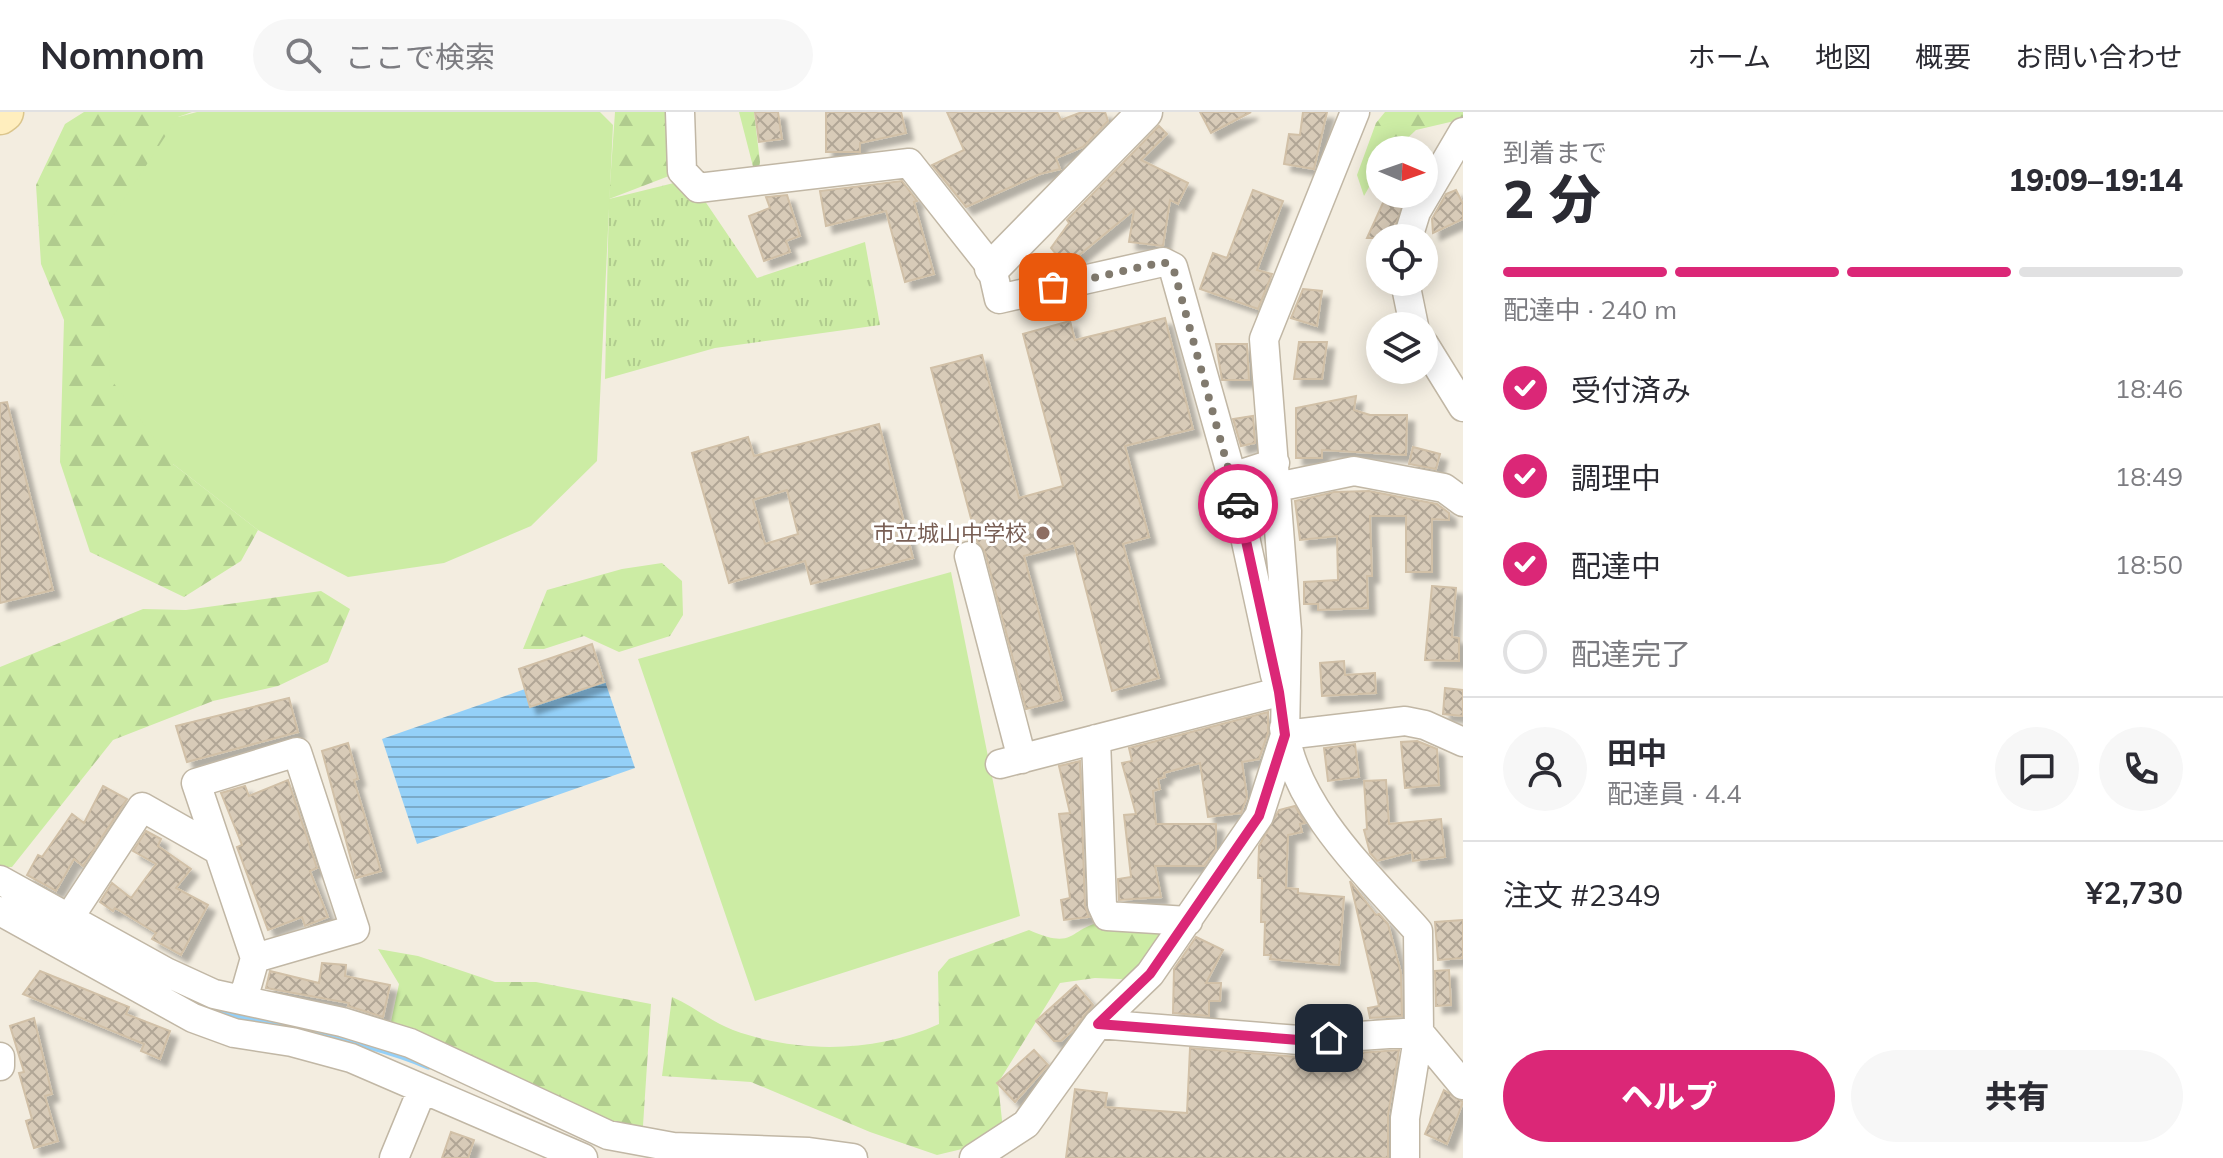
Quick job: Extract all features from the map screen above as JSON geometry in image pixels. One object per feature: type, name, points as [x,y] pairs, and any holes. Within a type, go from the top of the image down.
[{"type":"street","points":[[680,112],[682,171],[698,188],[909,163],[992,268],[999,299],[1163,262],[1173,267],[1232,477],[1279,692],[1285,735],[1329,832],[1418,931],[1419,1032],[1405,1118],[1405,1158]]},
{"type":"street","points":[[992,268],[1145,112]]},
{"type":"street","points":[[974,1158],[1026,1124],[1098,1024],[1150,974],[1259,816],[1285,735],[1287,631],[1264,339],[1355,112]]},
{"type":"street","points":[[1412,224],[1416,212],[1463,132]]},
{"type":"street","points":[[1438,367],[1463,407]]},
{"type":"street","points":[[1232,477],[1354,471],[1444,488],[1463,502]]},
{"type":"street","points":[[969,556],[1011,761],[1279,692]]},
{"type":"street","points":[[1285,735],[1405,721],[1425,725],[1463,742]]},
{"type":"street","points":[[1096,739],[1102,905],[1107,916],[1188,921]]},
{"type":"street","points":[[243,1000],[255,958],[196,783],[297,752],[355,929],[255,958]]},
{"type":"street","points":[[69,918],[142,807],[218,850]]},
{"type":"street","points":[[0,880],[12,907],[193,1018],[234,1033],[292,1042],[351,1058],[583,1158]]},
{"type":"street","points":[[12,907],[69,918],[166,972],[214,994],[342,1022],[410,1043],[608,1135],[673,1147],[809,1152],[853,1158]]},
{"type":"street","points":[[1098,1024],[1299,1040],[1419,1032]]},
{"type":"street","points":[[1419,1032],[1463,1085]]},
{"type":"street","points":[[0,1057],[0,1066]]},
{"type":"street","points":[[394,1158],[422,1090]]},
{"type":"street","points":[[509,1127],[524,1096]]},
{"type":"green space","points":[[84,112],[192,112],[178,117],[173,464],[258,530],[241,561],[184,597],[90,552],[60,462],[64,320],[41,264],[36,185],[65,124]]},
{"type":"green space","points":[[197,112],[600,112],[613,125],[597,461],[531,526],[444,563],[348,577],[258,530],[173,464],[110,378],[109,222],[178,117]]},
{"type":"green space","points":[[615,112],[680,112],[682,171],[609,199]]},
{"type":"green space","points":[[739,112],[754,112],[760,162],[757,182]]},
{"type":"green space","points":[[1385,112],[1463,112],[1463,119],[1416,130],[1410,136],[1371,136]]},
{"type":"green space","points":[[1366,150],[1364,196],[1357,175]]},
{"type":"green space","points":[[690,179],[757,278],[865,242],[880,325],[715,348],[605,379],[609,199]]},
{"type":"green space","points":[[662,563],[682,581],[683,615],[670,636],[619,652],[584,636],[544,649],[523,649],[547,590],[622,569]]},
{"type":"green space","points":[[951,572],[1020,916],[755,1001],[638,659]]},
{"type":"green space","points":[[321,591],[350,609],[328,662],[278,686],[213,701],[113,740],[12,867],[0,867],[0,667],[143,609],[186,610]]},
{"type":"green space","points":[[1188,921],[1144,980],[1095,978],[1060,983],[998,1083],[1004,1139],[937,1155],[870,1132],[751,1082],[662,1076],[672,997],[725,1027],[758,1038],[810,1046],[863,1045],[915,1034],[939,1024],[938,972],[949,959],[1029,930],[1056,939],[1072,936],[1093,924],[1105,922]]},
{"type":"green space","points":[[378,949],[418,956],[495,982],[536,982],[651,1004],[642,1141],[388,1036],[399,984]]},
{"type":"water","points":[[592,644],[635,768],[417,844],[382,739],[525,689],[519,669]]},
{"type":"building","points":[[755,112],[778,112],[782,139],[759,142]]},
{"type":"building","points":[[826,112],[901,112],[906,133],[860,143],[860,152],[826,152]]},
{"type":"building","points":[[947,112],[1057,112],[1061,120],[1082,112],[1105,112],[1108,121],[1083,147],[1056,158],[1060,169],[1040,174],[966,207],[932,165],[964,150]]},
{"type":"building","points":[[1200,112],[1251,112],[1211,133]]},
{"type":"building","points":[[1303,112],[1327,112],[1314,169],[1284,164],[1289,134],[1300,135]]},
{"type":"building","points":[[1159,126],[1167,134],[1141,160],[1188,183],[1178,204],[1170,200],[1163,246],[1129,242],[1134,210],[1066,266],[1051,248],[1069,223],[1067,220]]},
{"type":"building","points":[[902,181],[917,201],[914,202],[934,274],[905,282],[886,211],[826,226],[820,191]]},
{"type":"building","points":[[1253,190],[1283,201],[1257,270],[1272,274],[1258,309],[1200,289],[1213,253],[1227,258]]},
{"type":"building","points":[[1456,190],[1463,204],[1463,219],[1438,231],[1438,224],[1432,224],[1432,219],[1446,194]]},
{"type":"building","points":[[787,195],[800,236],[786,241],[790,252],[764,261],[749,216],[770,208],[766,197]]},
{"type":"building","points":[[1381,208],[1402,208],[1396,224],[1373,224]]},
{"type":"building","points":[[1303,289],[1322,291],[1317,326],[1291,318]]},
{"type":"building","points":[[1165,318],[1193,429],[1125,446],[1149,537],[1123,544],[1159,678],[1112,691],[1074,543],[1024,556],[1062,700],[1026,709],[985,552],[977,541],[931,368],[982,355],[1019,498],[1063,486],[1023,334],[1070,321],[1075,340]]},
{"type":"building","points":[[1299,342],[1327,342],[1322,379],[1294,379]]},
{"type":"building","points":[[1216,344],[1247,344],[1249,380],[1222,380]]},
{"type":"building","points":[[1356,396],[1354,410],[1370,415],[1407,415],[1406,455],[1322,450],[1322,458],[1296,458],[1296,408]]},
{"type":"building","points":[[7,402],[53,590],[0,603],[0,403]]},
{"type":"building","points":[[1253,416],[1255,443],[1241,446],[1233,419]]},
{"type":"building","points":[[879,424],[913,558],[811,584],[805,561],[729,583],[692,453],[748,437],[754,456]],"holes":[[[787,490],[798,534],[765,544],[753,500]]]},
{"type":"building","points":[[1413,447],[1440,454],[1436,469],[1409,464]]},
{"type":"building","points":[[1369,491],[1437,504],[1449,513],[1449,520],[1432,519],[1432,572],[1406,572],[1406,516],[1370,516],[1372,576],[1367,576],[1368,608],[1318,610],[1318,604],[1304,604],[1304,582],[1338,580],[1337,536],[1300,540],[1295,501],[1334,492]]},
{"type":"building","points":[[1432,586],[1456,588],[1452,637],[1459,638],[1459,661],[1425,660]]},
{"type":"building","points":[[592,644],[604,682],[530,707],[519,669]]},
{"type":"building","points":[[1344,661],[1345,675],[1375,673],[1376,693],[1322,696],[1320,663]]},
{"type":"building","points":[[1445,688],[1463,690],[1463,716],[1443,714]]},
{"type":"building","points":[[289,698],[298,732],[187,762],[176,726]]},
{"type":"building","points":[[1268,712],[1268,733],[1259,759],[1242,762],[1247,797],[1241,813],[1208,817],[1200,763],[1164,773],[1165,777],[1158,779],[1160,789],[1153,791],[1156,824],[1216,824],[1216,849],[1204,866],[1155,866],[1161,897],[1119,900],[1118,879],[1131,877],[1124,815],[1136,814],[1122,763],[1132,761],[1129,748]]},
{"type":"building","points":[[1417,741],[1437,749],[1439,785],[1405,788],[1401,742]]},
{"type":"building","points":[[348,743],[358,779],[354,780],[381,871],[356,878],[322,751]]},
{"type":"building","points":[[1355,744],[1359,777],[1328,781],[1324,748]]},
{"type":"building","points":[[1080,761],[1085,906],[1089,917],[1064,920],[1061,900],[1070,898],[1059,814],[1070,813],[1059,766]]},
{"type":"building","points":[[288,780],[317,868],[310,871],[328,917],[305,926],[302,917],[268,930],[237,847],[242,845],[221,793],[245,786],[249,796]]},
{"type":"building","points":[[1386,780],[1389,824],[1441,819],[1445,857],[1413,861],[1412,852],[1377,861],[1370,853],[1364,830],[1367,829],[1364,781]]},
{"type":"building","points":[[103,786],[127,799],[83,866],[74,859],[56,891],[27,875],[38,855],[42,857],[72,814],[84,823]]},
{"type":"building","points":[[1295,806],[1305,823],[1300,824],[1302,832],[1288,835],[1286,888],[1298,889],[1298,893],[1344,897],[1339,965],[1270,959],[1271,955],[1264,955],[1265,922],[1261,922],[1259,846],[1279,810]]},
{"type":"building","points":[[146,831],[161,839],[158,846],[191,869],[176,888],[208,905],[181,955],[152,939],[156,933],[100,902],[112,883],[131,898],[156,864],[133,851]]},
{"type":"building","points":[[1350,881],[1376,915],[1379,914],[1388,924],[1401,973],[1402,1016],[1370,1018],[1368,1008],[1379,1006]]},
{"type":"building","points":[[1463,920],[1463,958],[1438,960],[1435,922]]},
{"type":"building","points":[[1196,937],[1223,950],[1206,983],[1221,983],[1220,1001],[1209,1001],[1209,1016],[1173,1013],[1174,969]]},
{"type":"building","points":[[322,963],[346,965],[345,976],[390,985],[383,1017],[348,1006],[349,1003],[266,988],[270,971],[319,983]]},
{"type":"building","points":[[1449,970],[1451,1005],[1436,1006],[1435,971]]},
{"type":"building","points":[[40,971],[129,1007],[126,1014],[170,1031],[160,1059],[141,1051],[144,1044],[23,994]]},
{"type":"building","points":[[1076,985],[1093,1005],[1072,1031],[1061,1041],[1054,1041],[1036,1021]]},
{"type":"building","points":[[34,1018],[52,1094],[45,1096],[58,1141],[34,1148],[26,1121],[32,1119],[19,1073],[24,1072],[10,1026]]},
{"type":"building","points":[[1190,1048],[1298,1057],[1399,1050],[1388,1115],[1388,1158],[1066,1158],[1075,1089],[1107,1093],[1105,1107],[1187,1113]]},
{"type":"building","points":[[1034,1050],[1048,1065],[1015,1102],[997,1083]]},
{"type":"building","points":[[1444,1090],[1463,1102],[1447,1144],[1425,1134]]},
{"type":"building","points":[[451,1132],[474,1140],[468,1158],[442,1158]]},
{"type":"waterway","points":[[220,1009],[377,1048],[428,1066]]},
{"type":"way so far","points":[[1053,287],[1163,262],[1173,267],[1238,504]]},
{"type":"place","name":"市立城山中学校","points":[[1043,533]]},
{"type":"route","points":[[1238,504],[1279,692],[1285,735],[1259,816],[1150,974],[1098,1024],[1299,1040],[1329,1038]]}]
